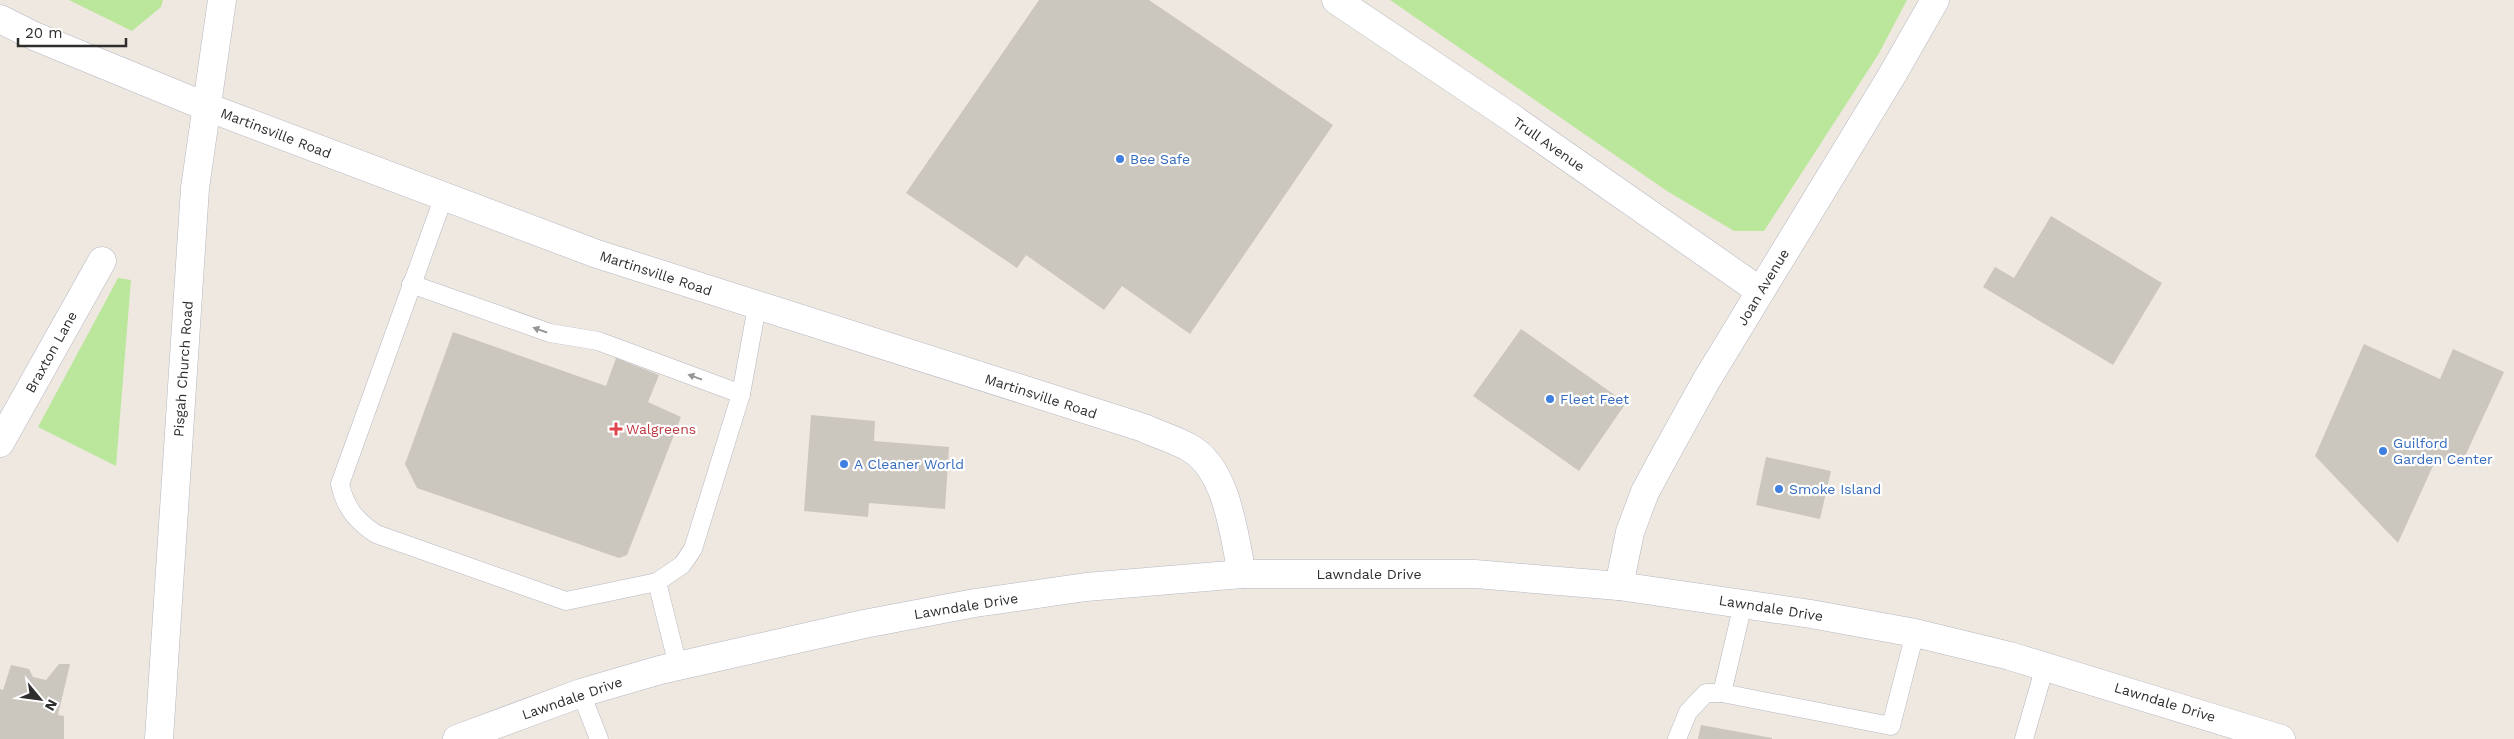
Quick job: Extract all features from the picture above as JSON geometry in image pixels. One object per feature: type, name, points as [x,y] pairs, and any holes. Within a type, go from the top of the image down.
[{"type":"street","name":"Pisgah Church Road","points":[[159,739],[195,188],[222,0]]},
{"type":"street","name":"Trull Avenue","points":[[1336,0],[1509,116],[1760,291]]},
{"type":"street","name":"Joan Avenue","points":[[1619,586],[1630,532],[1645,492],[1706,381],[1935,0]]},
{"type":"street","name":"Martinsville Road","points":[[0,19],[34,36],[207,107],[598,254],[1144,428],[1192,449],[1214,470],[1229,513],[1242,574]]},
{"type":"street","name":"Braxton Lane","points":[[0,443],[102,261]]},
{"type":"street","name":"Lawndale Drive","points":[[457,739],[581,693],[678,666],[864,624],[975,604],[1086,587],[1242,574],[1475,574],[1619,586],[1811,614],[1915,633],[2045,666],[2280,739]]},
{"type":"lane","points":[[444,196],[340,484],[343,499],[361,524],[376,534],[566,601],[657,582],[682,565],[693,550],[741,394],[757,306]]},
{"type":"lane","points":[[411,284],[550,333],[598,341],[741,394]]},
{"type":"lane","points":[[657,582],[678,666]]},
{"type":"lane","points":[[1722,693],[1743,604]]},
{"type":"lane","points":[[1677,739],[1688,712],[1706,693],[1722,693],[1889,733],[1915,633]]},
{"type":"lane","points":[[2024,739],[2045,666]]},
{"type":"lane","points":[[581,693],[600,739]]},
{"type":"green space","points":[[69,0],[163,0],[161,7],[132,31]]},
{"type":"green space","points":[[1390,0],[1907,0],[1878,55],[1764,231],[1734,231],[1667,191]]},
{"type":"green space","points":[[118,278],[131,280],[116,466],[38,427]]},
{"type":"building","name":"Bee Safe","points":[[1039,0],[1149,0],[1333,125],[1190,334],[1122,286],[1104,310],[1026,255],[1017,268],[906,193]]},
{"type":"building","points":[[2051,216],[2162,283],[2113,365],[1983,287],[1995,267],[2014,278]]},
{"type":"building","name":"Fleet Feet","points":[[1521,329],[1626,403],[1579,471],[1473,396]]},
{"type":"building","name":"Walgreens","points":[[453,332],[606,386],[616,358],[659,375],[648,402],[681,417],[627,555],[619,558],[417,488],[405,464]]},
{"type":"building","points":[[2364,344],[2440,379],[2453,349],[2504,372],[2460,467],[2437,457],[2398,543],[2315,456]]},
{"type":"building","points":[[811,415],[875,421],[874,441],[949,447],[945,509],[869,503],[868,517],[804,511]]},
{"type":"building","points":[[1766,457],[1831,471],[1820,519],[1756,505]]},
{"type":"building","points":[[59,664],[70,664],[58,715],[64,716],[64,739],[0,739],[0,689],[3,690],[11,665],[29,669],[33,677],[46,680]]},
{"type":"building","points":[[1701,725],[1772,738],[1772,739],[1698,739]]},
{"type":"place","name":"Bee Safe","points":[[1120,159]]},
{"type":"place","name":"Fleet Feet","points":[[1550,399]]},
{"type":"place","name":"Walgreens","points":[[616,429]]},
{"type":"place","name":"Guilford Garden Center","points":[[2383,451]]},
{"type":"place","name":"A Cleaner World","points":[[844,464]]},
{"type":"place","name":"Smoke Island","points":[[1779,489]]}]
